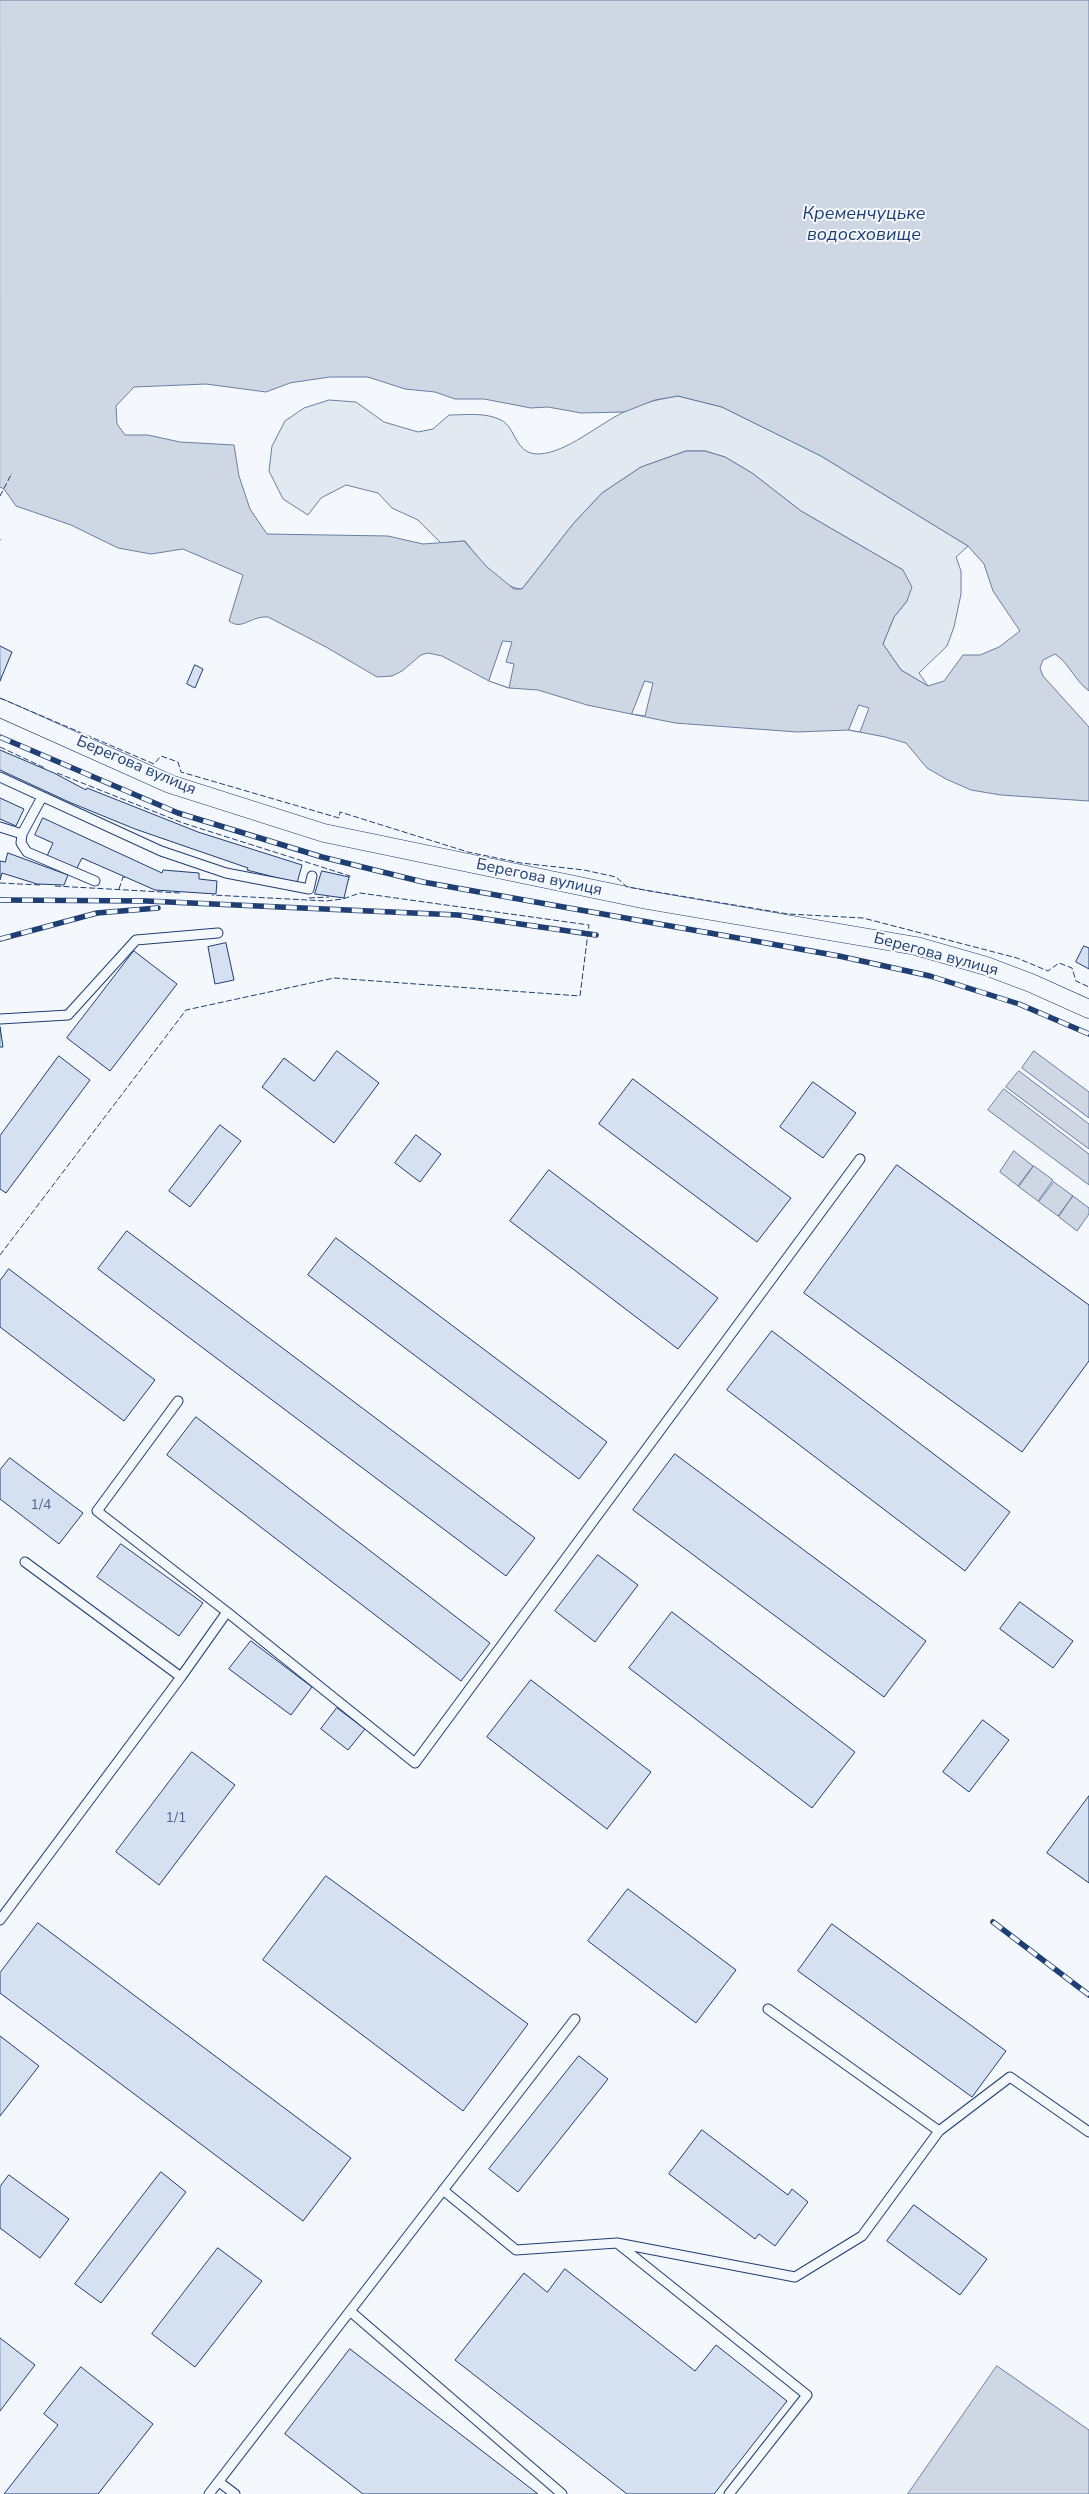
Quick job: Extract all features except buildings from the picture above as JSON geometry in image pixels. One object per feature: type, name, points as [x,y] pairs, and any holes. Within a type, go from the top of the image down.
[{"type":"street","name":"Берегова вулиця","points":[[0,708],[170,784],[324,833],[647,900],[916,946],[986,966],[1031,983],[1089,1009]]},
{"type":"lane","points":[[0,777],[162,852],[226,873],[310,889],[312,876]]},
{"type":"lane","points":[[42,797],[22,834],[21,843],[27,852],[95,881]]},
{"type":"lane","points":[[0,827],[22,834]]},
{"type":"lane","points":[[0,1019],[68,1015],[136,940],[218,933]]},
{"type":"lane","points":[[178,1401],[97,1511],[415,1763],[860,1158]]},
{"type":"lane","points":[[25,1562],[181,1677]]},
{"type":"lane","points":[[0,1920],[181,1677],[226,1612]]},
{"type":"lane","points":[[768,2010],[939,2131]]},
{"type":"lane","points":[[209,2494],[575,2019]]},
{"type":"lane","points":[[443,2190],[516,2250],[617,2243],[795,2277],[862,2236],[939,2131],[1010,2077],[1089,2132]]},
{"type":"lane","points":[[617,2243],[807,2396],[729,2494]]},
{"type":"lane","points":[[350,2311],[562,2494]]},
{"type":"lane","points":[[219,2482],[235,2494]]},
{"type":"shaded area","points":[[678,396],[722,407],[821,456],[968,546],[956,557],[961,571],[961,594],[954,627],[947,646],[919,673],[928,686],[901,670],[883,644],[894,617],[907,601],[903,570],[801,511],[752,473],[725,457],[705,451],[686,451],[641,467],[602,493],[573,524],[522,589],[514,588],[498,578],[465,541],[441,543],[418,520],[392,508],[378,493],[346,485],[321,498],[308,515],[283,499],[269,471],[272,446],[285,421],[304,408],[329,400],[356,402],[384,422],[418,432],[433,429],[449,415],[475,414],[495,417],[510,428],[520,446],[531,453],[539,454],[560,449],[614,417],[637,406]]},
{"type":"water","name":"Кременчуцьке водосховище","points":[[0,0],[1089,0],[1089,691],[1055,654],[1043,660],[1040,668],[1043,676],[1089,727],[1089,801],[1001,795],[971,790],[927,768],[906,743],[885,737],[849,730],[797,732],[675,723],[587,705],[538,690],[509,688],[489,681],[442,656],[428,653],[421,655],[402,671],[392,676],[377,677],[326,647],[268,617],[262,617],[242,624],[234,624],[229,621],[243,575],[183,549],[151,554],[118,548],[71,525],[16,506],[4,489],[0,487]],"holes":[[[330,377],[368,377],[405,389],[435,392],[455,399],[484,399],[531,408],[548,407],[581,413],[624,412],[655,400],[678,396],[722,407],[821,456],[968,546],[984,564],[993,591],[1020,631],[999,647],[980,655],[963,655],[944,681],[928,686],[901,670],[883,644],[894,617],[907,601],[912,587],[903,570],[801,511],[752,473],[725,457],[705,451],[686,451],[641,467],[602,493],[573,524],[522,589],[514,589],[487,567],[464,541],[423,544],[388,536],[267,534],[250,509],[239,476],[234,445],[180,442],[148,435],[125,435],[117,424],[116,406],[134,387],[206,384],[266,392],[290,383]]]},
{"type":"water","points":[[1034,1051],[1089,1092],[1089,1118],[1022,1068]]},
{"type":"water","points":[[1019,1071],[1089,1124],[1089,1149],[1006,1087]]},
{"type":"water","points":[[1004,1089],[1089,1154],[1089,1185],[988,1110]]},
{"type":"water","points":[[1014,1151],[1033,1166],[1018,1186],[1000,1172]]},
{"type":"water","points":[[1034,1166],[1053,1180],[1038,1201],[1019,1187]]},
{"type":"water","points":[[1054,1182],[1073,1196],[1058,1216],[1039,1202]]},
{"type":"water","points":[[1073,1196],[1089,1208],[1089,1214],[1077,1231],[1059,1217]]},
{"type":"water","points":[[997,2366],[1089,2430],[1089,2494],[908,2494]]},
{"type":"pier","points":[[503,641],[512,642],[506,662],[514,664],[509,688],[489,681]]},
{"type":"pier","points":[[645,681],[653,683],[645,716],[632,714]]},
{"type":"pier","points":[[859,705],[869,708],[860,732],[849,730]]},
{"type":"railway","points":[[0,737],[178,813],[322,857],[423,882],[839,956],[930,976],[1019,1004],[1089,1034]]},
{"type":"railway","points":[[0,900],[146,901],[458,915],[596,935]]},
{"type":"railway","points":[[0,939],[97,913],[158,908]]},
{"type":"railway","points":[[993,1922],[1089,1995]]},
{"type":"fence","points":[[0,496],[12,473]]},
{"type":"fence","points":[[0,698],[154,764],[161,756],[178,762],[181,772],[339,818],[340,812],[468,852],[521,863],[584,870],[616,877],[627,887],[788,914],[863,918],[1017,958],[1048,971],[1059,963],[1072,968],[1076,981],[1089,987]]},
{"type":"fence","points":[[0,747],[45,768]]},
{"type":"fence","points":[[57,773],[183,823],[350,876],[349,880]]},
{"type":"fence","points":[[119,889],[123,877],[127,878]]},
{"type":"fence","points":[[0,883],[40,885]]},
{"type":"fence","points":[[55,886],[180,893]]},
{"type":"fence","points":[[0,1255],[186,1010],[334,978],[580,996],[589,925],[360,893],[343,899],[326,901],[212,895]]},
{"type":"fence","points":[[309,898],[329,897]]}]
